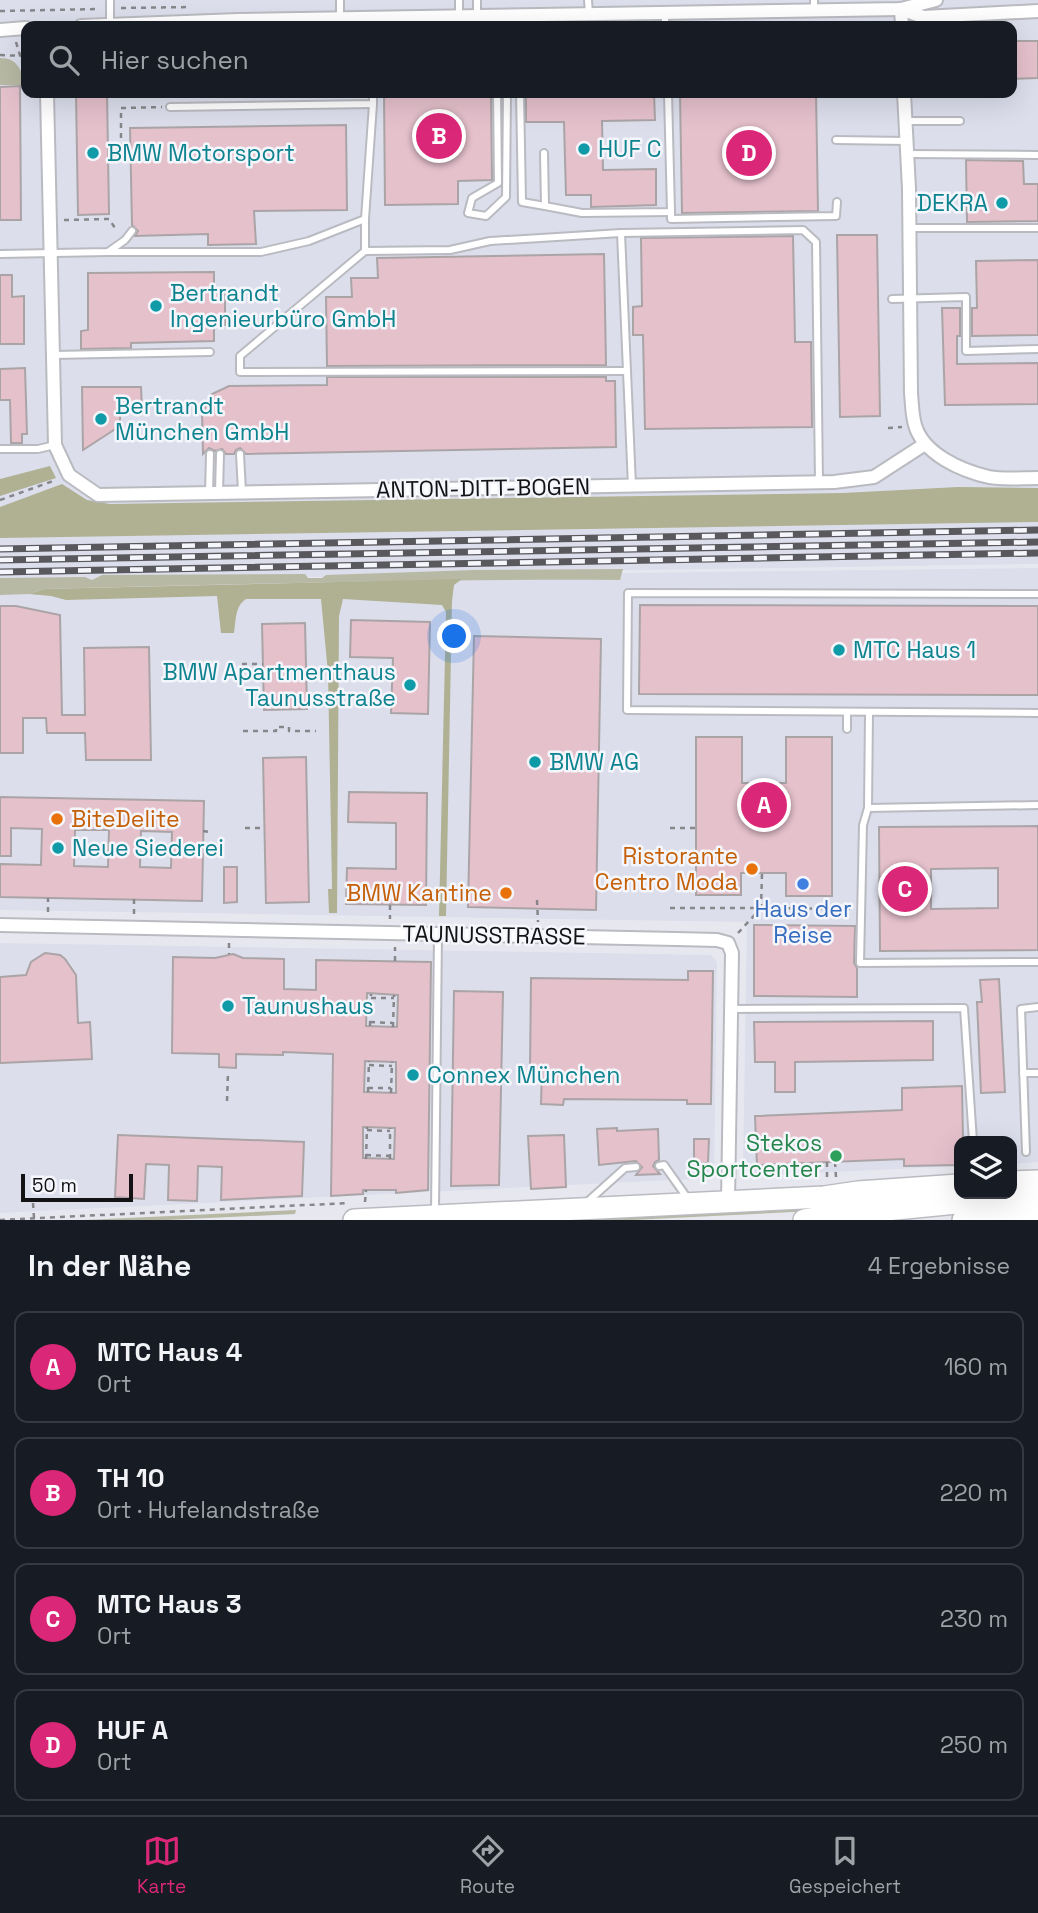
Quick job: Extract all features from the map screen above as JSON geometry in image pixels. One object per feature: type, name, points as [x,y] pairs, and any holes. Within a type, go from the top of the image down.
[{"type":"main road","points":[[804,1220],[1022,1191],[1038,1181]]},
{"type":"main road","points":[[360,1211],[435,1216],[728,1201],[826,1187],[859,1192],[954,1185]]},
{"type":"main road","points":[[826,1187],[854,1201],[1022,1191]]},
{"type":"main road","points":[[963,1220],[1038,1216]]},
{"type":"street","points":[[390,21],[460,17],[507,21],[589,14],[665,20],[751,6],[901,5],[936,0]]},
{"type":"street","points":[[1009,0],[1020,12]]},
{"type":"street","points":[[901,5],[923,17],[1038,11]]},
{"type":"street","points":[[217,21],[362,21]]},
{"type":"street","points":[[0,30],[21,28]]},
{"type":"street","name":"ANTON-DITT-BOGEN","points":[[47,98],[55,444],[69,475],[98,495],[819,482],[874,477],[925,444]]},
{"type":"street","points":[[904,98],[911,393],[915,426],[925,444],[939,456],[961,467],[989,477],[1038,478]]},
{"type":"street","name":"TAUNUSSTRASSE","points":[[0,925],[717,940],[728,943]]},
{"type":"street","points":[[728,943],[732,953],[728,1201]]},
{"type":"lane","points":[[110,0],[110,21]]},
{"type":"lane","points":[[340,0],[341,19]]},
{"type":"lane","points":[[459,0],[460,17]]},
{"type":"lane","points":[[477,0],[477,17]]},
{"type":"lane","points":[[588,0],[589,14]]},
{"type":"lane","points":[[365,251],[373,98]]},
{"type":"lane","points":[[497,98],[498,183],[472,198],[468,213],[486,216],[506,197],[507,98]]},
{"type":"lane","points":[[520,98],[522,202],[582,213],[671,212]]},
{"type":"lane","points":[[668,98],[671,219],[836,216],[836,202]]},
{"type":"lane","points":[[170,107],[373,104]]},
{"type":"lane","points":[[906,121],[960,121]]},
{"type":"lane","points":[[836,140],[907,148],[1038,155]]},
{"type":"lane","points":[[544,153],[545,206]]},
{"type":"lane","points":[[0,254],[261,252],[309,241],[365,219]]},
{"type":"lane","points":[[909,228],[1038,228]]},
{"type":"lane","points":[[626,371],[240,372],[240,356],[365,251],[450,250],[490,241],[621,233],[803,230],[816,242],[819,482]]},
{"type":"lane","points":[[108,252],[132,231]]},
{"type":"lane","points":[[621,233],[632,486]]},
{"type":"lane","points":[[892,299],[966,297],[966,351],[1038,349]]},
{"type":"lane","points":[[53,355],[210,352]]},
{"type":"lane","points":[[0,449],[38,449],[55,444]]},
{"type":"lane","points":[[210,454],[214,493]]},
{"type":"lane","points":[[214,493],[219,454]]},
{"type":"lane","points":[[240,454],[242,492]]},
{"type":"lane","points":[[1038,594],[628,593],[628,712],[1038,713]]},
{"type":"lane","points":[[847,713],[847,729]]},
{"type":"lane","points":[[869,713],[869,808],[863,825],[860,963],[1038,962]]},
{"type":"lane","points":[[869,808],[1038,805]]},
{"type":"lane","points":[[435,1216],[438,934]]},
{"type":"lane","points":[[1026,1152],[1021,1009],[1038,1007]]},
{"type":"lane","points":[[731,1009],[964,1009],[973,1136]]},
{"type":"lane","points":[[1023,1073],[1038,1073]]},
{"type":"lane","points":[[659,1166],[664,1166],[691,1203]]},
{"type":"lane","points":[[580,1209],[625,1168],[636,1167]]},
{"type":"path","points":[[0,55],[20,56],[21,59]]},
{"type":"path","points":[[121,158],[121,108],[170,107]]},
{"type":"path","points":[[50,220],[108,219],[124,240]]},
{"type":"path","points":[[0,500],[57,480]]},
{"type":"path","points":[[243,664],[263,664]]},
{"type":"path","points":[[243,731],[276,731],[276,727],[289,727],[289,731],[316,731]]},
{"type":"path","points":[[245,828],[264,828]]},
{"type":"path","points":[[670,828],[696,828]]},
{"type":"path","points":[[203,831],[210,832]]},
{"type":"path","points":[[728,943],[761,908],[762,873]]},
{"type":"path","points":[[537,900],[538,936]]},
{"type":"path","points":[[670,908],[860,909]]},
{"type":"path","points":[[370,999],[395,1000],[393,1025],[370,1024],[370,999]]},
{"type":"path","points":[[369,1063],[392,1064],[391,1090],[368,1090],[369,1063]]},
{"type":"path","points":[[227,1101],[228,1073]]},
{"type":"path","points":[[367,1129],[390,1130],[391,1154],[366,1154],[367,1129]]},
{"type":"path","points":[[835,1161],[836,1177]]},
{"type":"path","points":[[826,1187],[827,1162]]},
{"type":"path","points":[[360,1211],[366,1190]]},
{"type":"path","points":[[33,1203],[34,1218]]},
{"type":"shaded area","points":[[0,0],[1038,0],[1038,564],[441,573],[0,587]]},
{"type":"shaded area","points":[[1038,568],[1038,1162],[1017,1164],[1017,1136],[954,1136],[954,1166],[752,1176],[743,1167],[747,922],[0,910],[0,589],[621,573]]},
{"type":"shaded area","points":[[0,943],[711,955],[717,962],[714,1178],[0,1213]]},
{"type":"green space","points":[[0,58],[11,60],[20,70],[21,85],[0,85]]},
{"type":"green space","points":[[50,466],[56,478],[0,496],[0,479]]},
{"type":"green space","points":[[62,484],[87,500],[110,504],[843,493],[958,487],[1038,488],[1038,522],[0,538],[0,507]]},
{"type":"green space","points":[[623,569],[620,580],[188,585],[44,589],[29,594],[0,595],[0,578],[85,577],[92,580],[102,575],[305,574],[308,578],[322,578],[326,575],[474,570]]},
{"type":"green space","points":[[462,579],[454,585],[452,601],[446,916],[439,916],[446,612],[442,605],[343,599],[339,616],[337,913],[329,913],[328,889],[332,889],[332,886],[328,673],[321,599],[246,599],[238,609],[234,633],[221,633],[217,596],[66,600],[29,594],[44,589]]},
{"type":"green space","points":[[835,1207],[833,1210],[632,1220],[531,1220]]},
{"type":"green space","points":[[296,1210],[295,1214],[167,1220],[84,1220]]},
{"type":"building","points":[[1017,41],[1038,41],[1038,78],[1017,79]]},
{"type":"building","points":[[20,86],[21,220],[0,220],[0,87]]},
{"type":"building","name":"BMW Motorsport","points":[[76,98],[107,98],[109,214],[78,215]]},
{"type":"building","points":[[384,98],[491,98],[492,180],[458,181],[458,204],[385,205]]},
{"type":"building","points":[[526,98],[654,98],[655,120],[602,121],[603,170],[656,169],[656,205],[591,207],[591,195],[566,195],[564,122],[526,122]]},
{"type":"building","points":[[680,98],[816,98],[818,211],[682,213]]},
{"type":"building","points":[[346,125],[347,210],[254,211],[256,244],[208,245],[208,234],[135,236],[138,231],[132,225],[130,128]]},
{"type":"building","name":"DEKRA","points":[[966,160],[1023,161],[1024,184],[1038,184],[1038,221],[967,222]]},
{"type":"building","points":[[837,235],[877,235],[880,416],[840,417]]},
{"type":"building","points":[[793,236],[795,342],[811,342],[812,427],[645,429],[643,335],[633,335],[633,307],[642,306],[641,238]]},
{"type":"building","points":[[604,254],[606,365],[327,366],[326,297],[352,297],[351,278],[378,278],[377,258]]},
{"type":"building","points":[[1038,260],[1038,335],[972,336],[972,308],[977,308],[976,261]]},
{"type":"building","name":"Bertrandt Ingenieurbüro GmbH","points":[[214,272],[214,288],[225,288],[225,325],[214,325],[214,341],[131,343],[131,348],[81,349],[81,331],[88,330],[88,273]]},
{"type":"building","points":[[0,275],[12,275],[12,297],[24,296],[24,344],[0,344]]},
{"type":"building","points":[[942,308],[960,308],[957,364],[1038,363],[1038,404],[945,405]]},
{"type":"building","points":[[25,368],[27,434],[22,434],[22,443],[11,443],[10,400],[0,400],[0,369]]},
{"type":"building","points":[[327,377],[606,377],[606,381],[615,381],[616,447],[246,454],[240,448],[234,454],[226,454],[222,449],[215,451],[209,448],[203,454],[202,413],[212,394],[229,386],[327,385]]},
{"type":"building","name":"Bertrandt München GmbH","points":[[82,387],[141,387],[142,410],[120,411],[120,426],[83,450]]},
{"type":"building","name":"MTC Haus 1","points":[[640,605],[1038,606],[1038,695],[639,694]]},
{"type":"building","points":[[0,606],[16,606],[60,615],[62,715],[85,715],[84,648],[149,647],[151,760],[86,760],[85,733],[47,733],[46,718],[23,718],[23,753],[0,753]]},
{"type":"building","name":"BMW Apartmenthaus Taunusstraße","points":[[351,620],[430,622],[428,714],[391,713],[393,658],[350,657]]},
{"type":"building","points":[[305,623],[307,709],[264,710],[262,624]]},
{"type":"building","name":"BMW AG","points":[[474,636],[601,639],[596,910],[468,907]]},
{"type":"building","points":[[696,737],[742,737],[742,783],[786,783],[786,737],[832,737],[832,896],[786,896],[786,873],[741,873],[741,895],[696,895]]},
{"type":"building","points":[[306,757],[309,902],[266,903],[263,758]]},
{"type":"building","points":[[349,792],[427,793],[426,905],[346,904],[347,868],[396,869],[396,823],[348,822]]},
{"type":"building","name":"Neue Siederei","points":[[0,797],[204,801],[202,901],[0,897],[0,864],[41,865],[42,829],[11,828],[11,856],[0,856]],"holes":[[[75,830],[109,830],[108,867],[74,866]],[[141,831],[172,832],[171,868],[140,867]]]},
{"type":"building","points":[[1038,826],[1038,950],[880,951],[879,827]],"holes":[[[998,868],[998,908],[931,909],[931,869]]]},
{"type":"building","points":[[224,867],[237,867],[237,902],[224,903]]},
{"type":"building","points":[[754,925],[855,926],[857,997],[754,996]]},
{"type":"building","points":[[45,953],[60,955],[76,975],[78,1023],[90,1022],[92,1059],[0,1063],[0,977],[26,975],[31,962]]},
{"type":"building","points":[[233,954],[243,958],[284,959],[284,989],[316,990],[316,960],[431,962],[428,1190],[396,1193],[396,1190],[363,1190],[363,1194],[331,1196],[333,1054],[236,1054],[236,1068],[219,1067],[219,1054],[172,1053],[173,957],[215,958]],"holes":[[[367,993],[398,995],[397,1027],[366,1026]],[[365,1061],[396,1062],[396,1093],[364,1092]],[[363,1127],[395,1128],[394,1159],[363,1158]]]},
{"type":"building","points":[[688,971],[713,971],[711,1104],[687,1104],[687,1100],[564,1099],[563,1105],[541,1104],[542,1070],[530,1070],[531,978],[688,980]]},
{"type":"building","points":[[999,979],[1005,1092],[981,1093],[977,1002],[982,1002],[980,980]]},
{"type":"building","points":[[454,991],[503,992],[499,1185],[451,1186]]},
{"type":"building","points":[[933,1021],[933,1060],[795,1062],[795,1092],[775,1092],[775,1062],[755,1062],[754,1022]]},
{"type":"building","points":[[962,1086],[963,1136],[954,1136],[954,1165],[904,1166],[904,1159],[757,1165],[755,1116],[902,1110],[902,1088]]},
{"type":"building","points":[[617,1128],[617,1131],[658,1129],[659,1160],[653,1166],[660,1174],[636,1175],[642,1167],[636,1161],[599,1165],[597,1129]]},
{"type":"building","points":[[118,1135],[304,1142],[302,1196],[221,1200],[222,1167],[198,1166],[197,1201],[168,1200],[169,1165],[146,1164],[144,1199],[115,1197]]},
{"type":"building","points":[[564,1135],[566,1187],[531,1189],[528,1136]]},
{"type":"building","points":[[694,1139],[709,1139],[708,1163],[694,1163]]},
{"type":"railway","points":[[0,549],[1038,530]]},
{"type":"railway","points":[[0,560],[1038,542]]},
{"type":"railway","points":[[0,572],[1038,553]]},
{"type":"place","name":"TH 10","points":[[439,136]]},
{"type":"place","name":"HUF C","points":[[584,149]]},
{"type":"place","name":"BMW Motorsport","points":[[93,153]]},
{"type":"place","name":"HUF A","points":[[749,153]]},
{"type":"place","name":"DEKRA","points":[[1002,203]]},
{"type":"place","name":"Bertrandt Ingenieurbüro GmbH","points":[[156,306]]},
{"type":"place","name":"Bertrandt München GmbH","points":[[101,419]]},
{"type":"place","name":"MTC Haus 1","points":[[839,650]]},
{"type":"place","name":"BMW Apartmenthaus Taunusstraße","points":[[410,685]]},
{"type":"place","name":"BMW AG","points":[[535,762]]},
{"type":"place","name":"MTC Haus 4","points":[[764,805]]},
{"type":"place","name":"BiteDelite","points":[[57,819]]},
{"type":"place","name":"Neue Siederei","points":[[58,848]]},
{"type":"place","name":"Ristorante Centro Moda","points":[[752,869]]},
{"type":"place","name":"Haus der Reise","points":[[803,884]]},
{"type":"place","name":"MTC Haus 3","points":[[905,889]]},
{"type":"place","name":"BMW Kantine","points":[[506,893]]},
{"type":"place","name":"Taunushaus","points":[[228,1006]]},
{"type":"place","name":"Connex München","points":[[413,1075]]},
{"type":"place","name":"Stekos Sportcenter","points":[[836,1156]]}]
